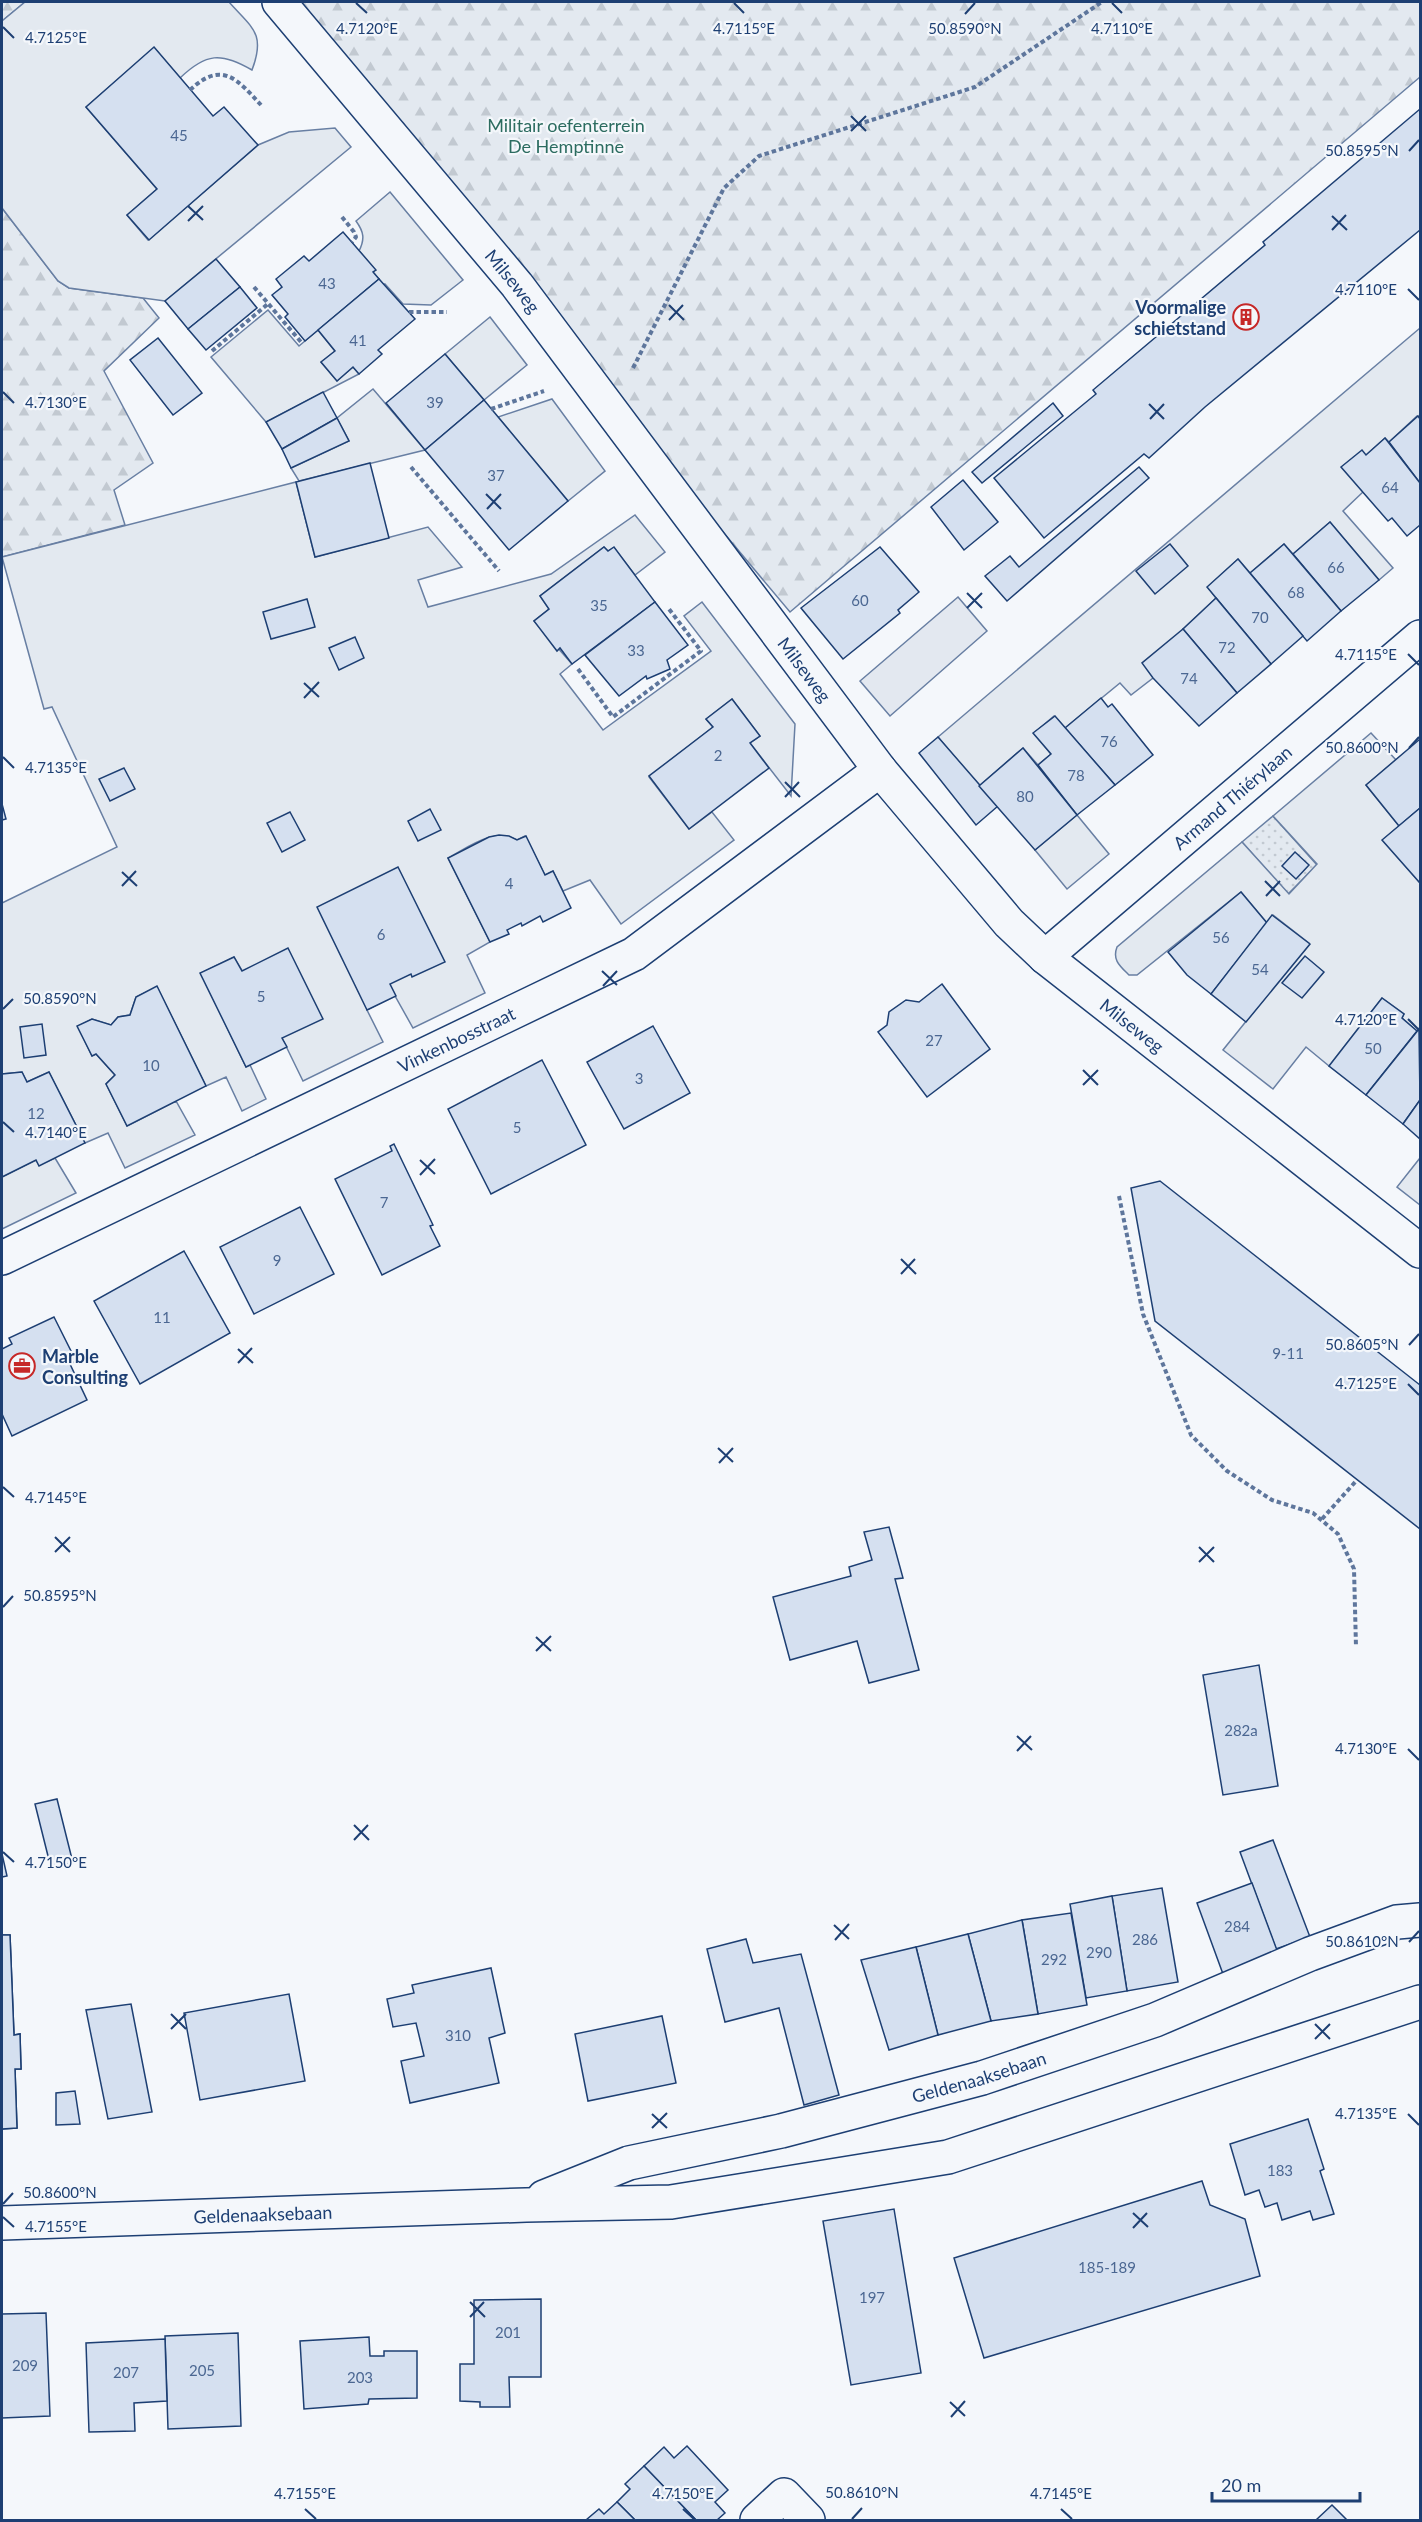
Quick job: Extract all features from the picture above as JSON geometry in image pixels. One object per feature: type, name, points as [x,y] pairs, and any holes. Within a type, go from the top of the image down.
[{"type":"street","name":"Milseweg","points":[[279,2],[517,285],[880,770],[1009,923],[1045,957],[1420,1251]]},
{"type":"street","name":"Armand Thiérylaan","points":[[1045,957],[1420,637]]},
{"type":"street","name":"Vinkenbosstraat","points":[[2,1258],[634,954],[880,770]]},
{"type":"street","name":"Geldenaaksebaan","points":[[525,2205],[629,2163],[781,2131],[982,2078],[1155,2020],[1310,1954],[1397,1922],[1420,1920]]},
{"type":"street","name":"Geldenaaksebaan","points":[[2,2223],[671,2202],[948,2157],[1420,2002]]},
{"type":"street","points":[[757,2520],[784,2495],[808,2520]]},
{"type":"path","points":[[607,405],[629,375],[724,188],[759,156],[975,87],[1102,2]]},
{"type":"path","points":[[190,90],[210,75],[220,74],[238,81],[261,105]]},
{"type":"path","points":[[342,217],[356,237],[352,242]]},
{"type":"path","points":[[255,287],[301,342]]},
{"type":"path","points":[[212,351],[268,303]]},
{"type":"path","points":[[409,312],[447,312]]},
{"type":"path","points":[[491,409],[586,377]]},
{"type":"path","points":[[411,467],[499,571]]},
{"type":"path","points":[[578,669],[613,717],[701,651],[669,609]]},
{"type":"path","points":[[1119,1196],[1143,1314],[1191,1435],[1227,1471],[1272,1500],[1313,1513],[1338,1534],[1354,1569],[1356,1647]]},
{"type":"path","points":[[1322,1520],[1357,1479]]},
{"type":"green space","points":[[2,2],[25,2],[2,21]]},
{"type":"green space","points":[[25,2],[229,2],[254,32],[258,47],[252,70],[231,60],[214,58],[198,64],[180,78],[154,48],[86,107],[157,189],[127,215],[148,240],[258,145],[289,132],[335,128],[351,147],[165,301],[69,288],[58,281],[2,208],[2,21]]},
{"type":"green space","name":"Militair oefenterrein De Hemptinne","points":[[279,2],[1420,2],[1420,77],[790,612]]},
{"type":"green space","points":[[390,192],[463,280],[431,305],[403,304],[373,272],[375,270],[359,251],[363,236],[356,221]]},
{"type":"green space","points":[[2,208],[58,281],[69,288],[143,298],[159,318],[104,371],[153,463],[114,490],[125,525],[2,557]]},
{"type":"green space","points":[[268,310],[299,346],[318,330],[335,351],[321,362],[337,381],[353,367],[359,374],[266,422],[211,357]]},
{"type":"green space","points":[[490,317],[527,365],[484,400],[445,354]]},
{"type":"green space","points":[[1420,328],[1420,419],[1417,416],[1389,442],[1385,438],[1366,455],[1363,492],[1343,511],[1393,568],[1379,580],[1330,522],[1293,554],[1284,544],[1250,573],[1238,559],[1208,587],[1216,598],[1183,629],[1153,678],[1131,695],[1120,683],[1065,728],[1054,716],[1034,733],[1051,754],[1038,765],[1023,748],[979,786],[938,737]]},
{"type":"green space","points":[[373,389],[425,450],[299,481],[291,468],[349,441],[337,418]]},
{"type":"green space","points":[[552,399],[605,471],[568,501],[498,417]]},
{"type":"green space","points":[[296,482],[315,557],[428,527],[462,567],[418,580],[428,607],[551,574],[635,515],[665,552],[635,575],[614,548],[608,551],[604,547],[540,596],[549,609],[534,621],[572,664],[560,674],[603,730],[711,651],[684,616],[702,602],[795,724],[791,796],[750,743],[760,736],[732,699],[706,719],[713,727],[649,777],[689,829],[712,812],[734,840],[621,924],[590,880],[563,891],[553,871],[545,875],[525,836],[517,840],[508,837],[491,837],[448,858],[490,942],[467,955],[485,993],[413,1028],[395,996],[367,1010],[383,1042],[303,1081],[282,1038],[234,957],[201,973],[246,1067],[250,1065],[266,1099],[242,1111],[226,1077],[206,1086],[157,987],[136,997],[130,1015],[118,1017],[111,1025],[92,1019],[78,1026],[92,1056],[96,1054],[115,1075],[106,1084],[127,1126],[176,1101],[195,1135],[125,1168],[108,1133],[85,1143],[49,1072],[27,1082],[22,1072],[2,1074],[2,903],[117,847],[52,707],[44,709],[2,557]]},
{"type":"green space","points":[[1371,733],[1396,760],[1366,785],[1399,826],[1383,840],[1420,883],[1420,1027],[1417,1031],[1402,1018],[1404,1014],[1382,998],[1329,1066],[1306,1047],[1273,1089],[1223,1050],[1309,943],[1273,915],[1267,923],[1241,892],[1137,975],[1129,975],[1118,962],[1117,947],[1242,842],[1289,894],[1317,864],[1273,816]]},
{"type":"green space","points":[[1077,815],[1109,854],[1067,889],[1035,850]]},
{"type":"green space","points":[[1273,816],[1317,865],[1288,894],[1242,842]]},
{"type":"green space","points":[[55,1158],[76,1193],[2,1229],[2,1177],[36,1160],[39,1165]]},
{"type":"green space","points":[[1420,1158],[1420,1205],[1397,1187]]},
{"type":"shaded area","points":[[958,597],[987,631],[890,716],[860,681]]},
{"type":"building","points":[[154,47],[213,116],[224,107],[258,145],[149,240],[127,215],[157,189],[86,107]]},
{"type":"building","name":"Voormalige schietstand","points":[[1420,109],[1420,230],[1205,407],[1149,458],[1144,454],[1044,538],[994,478],[1096,394],[1093,390],[1265,245],[1263,242]]},
{"type":"building","points":[[343,232],[376,270],[373,272],[379,279],[305,341],[285,317],[288,314],[272,295],[282,287],[276,279],[304,256],[309,261]]},
{"type":"building","points":[[216,259],[240,287],[188,329],[165,301]]},
{"type":"building","points":[[379,279],[415,319],[378,350],[382,354],[359,374],[353,367],[337,381],[321,362],[335,351],[318,330]]},
{"type":"building","points":[[240,287],[257,308],[206,350],[188,329]]},
{"type":"building","points":[[158,338],[202,393],[173,415],[130,360]]},
{"type":"building","points":[[445,354],[484,400],[425,450],[386,403]]},
{"type":"building","points":[[323,392],[337,418],[282,449],[266,422]]},
{"type":"building","points":[[484,400],[568,501],[509,550],[425,450]]},
{"type":"building","points":[[1053,403],[1063,416],[982,483],[972,472]]},
{"type":"building","points":[[1418,416],[1420,419],[1420,483],[1389,442]]},
{"type":"building","points":[[337,418],[349,441],[291,468],[282,449]]},
{"type":"building","points":[[1385,438],[1420,483],[1420,525],[1407,536],[1392,518],[1388,521],[1341,467],[1362,450],[1366,455]]},
{"type":"building","points":[[370,463],[389,538],[315,557],[296,482]]},
{"type":"building","points":[[1139,467],[1149,478],[1007,601],[985,576],[1010,556],[1019,567]]},
{"type":"building","points":[[963,480],[998,522],[964,550],[931,507]]},
{"type":"building","points":[[1330,522],[1379,580],[1341,611],[1293,554]]},
{"type":"building","points":[[1170,544],[1188,566],[1155,594],[1136,571]]},
{"type":"building","points":[[1284,544],[1341,611],[1307,641],[1250,573]]},
{"type":"building","points":[[604,547],[608,551],[614,547],[655,602],[572,664],[560,648],[557,651],[534,621],[549,609],[540,596]]},
{"type":"building","points":[[880,547],[919,592],[898,610],[900,613],[843,659],[801,608]]},
{"type":"building","points":[[1238,559],[1303,636],[1271,664],[1207,587]]},
{"type":"building","points":[[1216,598],[1271,664],[1237,693],[1183,629]]},
{"type":"building","points":[[307,599],[315,627],[271,639],[263,612]]},
{"type":"building","points":[[655,602],[688,645],[667,660],[670,669],[647,679],[646,676],[619,696],[585,655]]},
{"type":"building","points":[[1183,629],[1237,693],[1199,726],[1153,678],[1142,663]]},
{"type":"building","points":[[355,637],[364,658],[339,670],[329,648]]},
{"type":"building","points":[[1101,698],[1108,707],[1112,704],[1153,755],[1115,785],[1065,728]]},
{"type":"building","points":[[732,699],[760,736],[750,743],[769,768],[689,829],[649,776],[713,727],[706,719]]},
{"type":"building","points":[[1055,716],[1115,785],[1077,815],[1038,765],[1051,754],[1033,733]]},
{"type":"building","points":[[938,737],[998,806],[976,825],[919,753]]},
{"type":"building","points":[[1420,739],[1420,808],[1399,826],[1366,785]]},
{"type":"building","points":[[1023,748],[1077,815],[1035,850],[979,786]]},
{"type":"building","points":[[124,768],[135,789],[110,801],[99,779]]},
{"type":"building","points":[[2,804],[6,819],[2,820]]},
{"type":"building","points":[[1420,808],[1420,883],[1382,840]]},
{"type":"building","points":[[430,809],[441,830],[418,841],[408,821]]},
{"type":"building","points":[[290,812],[305,840],[282,852],[267,823]]},
{"type":"building","points":[[499,835],[517,840],[526,836],[545,875],[553,871],[571,908],[543,922],[540,916],[522,926],[521,923],[507,930],[509,934],[490,942],[448,858],[489,837]]},
{"type":"building","points":[[1295,852],[1309,865],[1296,879],[1282,866]]},
{"type":"building","points":[[398,867],[445,962],[390,984],[396,996],[367,1010],[317,907]]},
{"type":"building","points":[[1241,892],[1267,923],[1211,994],[1187,975],[1168,952]]},
{"type":"building","points":[[1272,915],[1310,944],[1246,1022],[1211,994]]},
{"type":"building","points":[[288,948],[323,1019],[282,1038],[287,1047],[246,1067],[200,973],[234,957],[242,971]]},
{"type":"building","points":[[1305,956],[1324,972],[1302,998],[1282,983]]},
{"type":"building","points":[[942,984],[990,1049],[927,1097],[878,1032],[887,1025],[889,1012],[906,1000],[919,1002]]},
{"type":"building","points":[[157,986],[206,1086],[127,1126],[106,1084],[115,1075],[96,1054],[92,1056],[77,1026],[92,1019],[111,1025],[118,1017],[130,1015],[136,997]]},
{"type":"building","points":[[1382,998],[1404,1014],[1402,1018],[1417,1031],[1366,1095],[1329,1066]]},
{"type":"building","points":[[42,1024],[46,1055],[24,1058],[20,1027]]},
{"type":"building","points":[[653,1026],[690,1093],[624,1129],[587,1062]]},
{"type":"building","points":[[1419,1029],[1420,1100],[1403,1124],[1366,1095]]},
{"type":"building","points":[[542,1060],[586,1145],[491,1194],[448,1109]]},
{"type":"building","points":[[22,1072],[27,1082],[49,1072],[85,1143],[39,1166],[36,1160],[2,1177],[2,1074]]},
{"type":"building","points":[[1420,1100],[1420,1139],[1403,1124]]},
{"type":"building","points":[[394,1144],[433,1225],[430,1226],[440,1246],[382,1275],[335,1179],[392,1151],[390,1146]]},
{"type":"building","points":[[1160,1181],[1420,1385],[1420,1529],[1155,1321],[1131,1188]]},
{"type":"building","points":[[300,1207],[334,1274],[254,1314],[220,1247]]},
{"type":"building","points":[[184,1251],[230,1333],[140,1384],[94,1301]]},
{"type":"building","points":[[54,1317],[76,1361],[70,1364],[87,1400],[12,1436],[2,1414],[2,1349],[12,1344],[9,1338]]},
{"type":"building","points":[[889,1527],[903,1578],[895,1579],[919,1670],[869,1683],[857,1641],[790,1660],[773,1597],[851,1576],[849,1567],[872,1560],[864,1532]]},
{"type":"building","points":[[1259,1665],[1278,1786],[1223,1795],[1203,1675]]},
{"type":"building","points":[[57,1799],[73,1863],[51,1868],[35,1804]]},
{"type":"building","points":[[1273,1840],[1310,1937],[1276,1949],[1240,1852]]},
{"type":"building","points":[[2,1854],[7,1876],[2,1877]]},
{"type":"building","points":[[1252,1883],[1278,1953],[1223,1974],[1197,1903]]},
{"type":"building","points":[[1162,1888],[1178,1982],[1127,1991],[1112,1896]]},
{"type":"building","points":[[1112,1896],[1127,1991],[1086,1998],[1070,1904]]},
{"type":"building","points":[[1071,1913],[1087,2005],[1038,2014],[1022,1920]]},
{"type":"building","points":[[1022,1920],[1038,2014],[991,2021],[968,1934]]},
{"type":"building","points":[[968,1934],[991,2021],[938,2035],[916,1947]]},
{"type":"building","points":[[2,1935],[10,1935],[14,2035],[20,2034],[21,2069],[15,2069],[17,2128],[2,2129]]},
{"type":"building","points":[[2,1935],[10,1935],[14,2035],[20,2034],[21,2069],[15,2069],[17,2128],[2,2129]]},
{"type":"building","points":[[746,1939],[753,1963],[801,1954],[839,2095],[804,2105],[779,2008],[725,2022],[707,1949]]},
{"type":"building","points":[[916,1947],[938,2035],[889,2050],[861,1960]]},
{"type":"building","points":[[491,1968],[505,2033],[489,2038],[499,2083],[410,2103],[401,2061],[424,2056],[416,2023],[393,2027],[387,1999],[414,1993],[412,1985]]},
{"type":"building","points":[[289,1994],[305,2081],[200,2100],[184,2013]]},
{"type":"building","points":[[131,2004],[152,2112],[108,2119],[86,2010]]},
{"type":"building","points":[[662,2016],[676,2083],[588,2101],[575,2034]]},
{"type":"building","points":[[75,2091],[80,2124],[56,2125],[56,2093]]},
{"type":"building","points":[[1308,2119],[1324,2169],[1320,2171],[1334,2214],[1313,2220],[1310,2211],[1282,2220],[1277,2203],[1265,2207],[1259,2190],[1245,2195],[1230,2144]]},
{"type":"building","points":[[1202,2181],[1210,2205],[1245,2219],[1260,2276],[984,2358],[954,2258]]},
{"type":"building","points":[[894,2209],[921,2373],[851,2385],[823,2221]]},
{"type":"building","points":[[541,2299],[541,2377],[509,2377],[510,2407],[480,2407],[480,2402],[460,2401],[460,2364],[474,2364],[474,2300]]},
{"type":"building","points":[[46,2313],[50,2416],[2,2418],[2,2314]]},
{"type":"building","points":[[238,2333],[241,2426],[168,2429],[165,2336]]},
{"type":"building","points":[[369,2337],[370,2356],[384,2356],[384,2351],[417,2351],[417,2398],[369,2399],[368,2404],[304,2409],[300,2341]]},
{"type":"building","points":[[165,2339],[167,2401],[134,2403],[135,2431],[89,2432],[86,2343]]},
{"type":"building","points":[[687,2446],[728,2490],[715,2502],[725,2513],[717,2520],[696,2520],[644,2466],[664,2447],[674,2458]]},
{"type":"building","points":[[644,2466],[696,2520],[635,2520],[617,2502],[630,2489],[625,2484]]},
{"type":"building","points":[[617,2502],[635,2520],[586,2520],[599,2509],[604,2514]]},
{"type":"building","points":[[1332,2505],[1347,2520],[1316,2520]]},
{"type":"place","name":"Voormalige schietstand","points":[[1246,317]]},
{"type":"place","name":"Marble Consulting","points":[[22,1366]]}]
